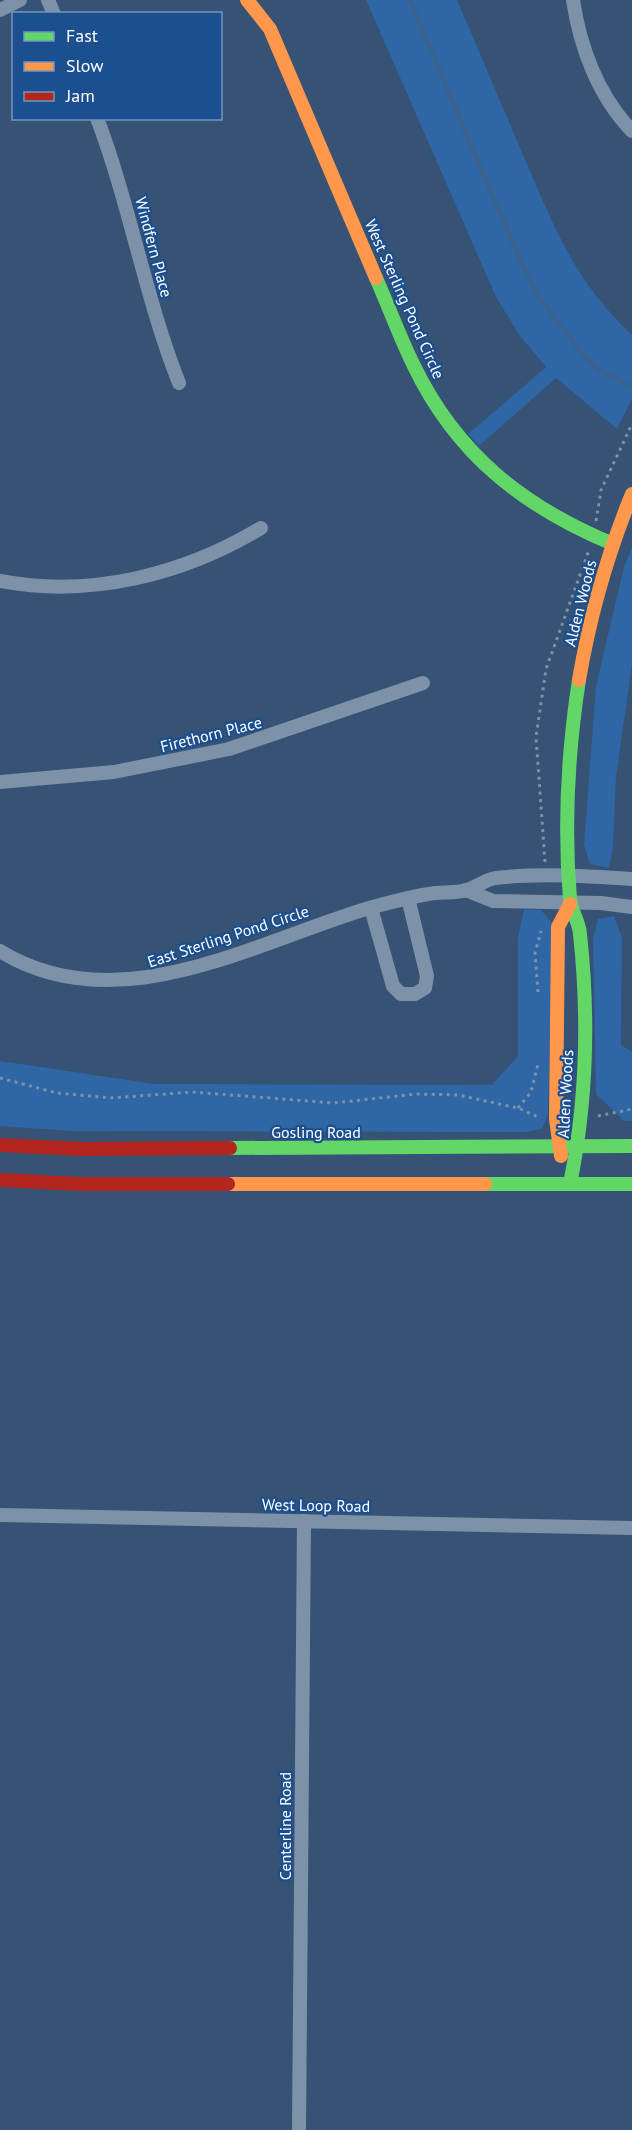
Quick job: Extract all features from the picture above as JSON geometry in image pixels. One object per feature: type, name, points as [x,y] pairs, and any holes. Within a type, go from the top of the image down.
[{"type":"street","points":[[0,10],[20,0]]},
{"type":"street","name":"West Sterling Pond Circle","points":[[247,0],[274,37],[414,367],[436,407],[491,471],[527,502],[558,522],[613,544]]},
{"type":"street","points":[[573,0],[577,27],[587,58],[611,106],[632,131]]},
{"type":"street","name":"Windfern Place","points":[[98,120],[126,204],[160,334],[179,383]]},
{"type":"street","name":"Alden Woods","points":[[570,1184],[583,1119],[584,1021],[580,927],[570,904],[569,789],[576,695],[586,641],[613,544],[632,494]]},
{"type":"street","points":[[0,581],[49,587],[138,578],[223,551],[261,528]]},
{"type":"street","name":"Firethorn Place","points":[[0,782],[114,772],[229,749],[423,683]]},
{"type":"street","name":"East Sterling Pond Circle","points":[[0,951],[32,967],[77,978],[106,981],[148,979],[228,956],[371,908],[408,898],[466,890],[494,878],[632,879]]},
{"type":"street","name":"East Sterling Pond Circle","points":[[466,890],[493,901],[632,907]]},
{"type":"street","points":[[371,908],[393,986],[401,994],[415,994],[425,988],[427,976],[408,898]]},
{"type":"street","name":"Alden Woods","points":[[570,904],[558,927],[555,1020],[558,1146],[570,1184]]},
{"type":"street","name":"Gosling Road","points":[[0,1145],[128,1149],[632,1146]]},
{"type":"street","points":[[0,1180],[80,1184],[632,1184]]},
{"type":"street","name":"West Loop Road","points":[[0,1515],[632,1528]]},
{"type":"street","name":"Centerline Road","points":[[299,2130],[304,1521]]},
{"type":"path","points":[[0,1078],[57,1093],[111,1098],[192,1092],[334,1103],[416,1094],[458,1095],[518,1108],[542,1118],[556,1119]]},
{"type":"path","points":[[583,1119],[632,1109]]},
{"type":"shaded area","points":[[366,0],[457,0],[566,248],[594,292],[611,314],[632,335],[632,399],[617,429],[556,378],[479,446],[468,434],[546,367],[520,336],[496,297]]},
{"type":"shaded area","points":[[632,548],[632,664],[616,777],[613,847],[609,868],[590,864],[584,845],[596,686],[624,567]]},
{"type":"shaded area","points":[[524,909],[541,910],[552,923],[548,1115],[542,1129],[525,1132],[73,1131],[0,1126],[0,1061],[155,1084],[492,1085],[518,1056],[518,938]]},
{"type":"shaded area","points":[[614,916],[622,938],[621,1045],[632,1052],[632,1121],[624,1121],[596,1094],[593,938],[598,919]]},
{"type":"waterway","points":[[410,0],[497,207],[536,293],[584,356],[598,370],[628,385]]},
{"type":"traffic: fast","points":[[376,278],[409,355],[431,398],[472,452],[522,495],[550,513],[613,544]]},
{"type":"traffic: fast","points":[[570,1184],[580,1122],[585,1059],[583,965],[579,929],[570,899],[567,844],[572,734],[579,680]]},
{"type":"traffic: fast","points":[[230,1148],[632,1146]]},
{"type":"traffic: fast","points":[[485,1184],[632,1184]]},
{"type":"traffic: slow","points":[[247,0],[270,29],[376,278]]},
{"type":"traffic: slow","points":[[579,680],[600,586],[632,494]]},
{"type":"traffic: slow","points":[[561,1156],[556,1119],[558,927],[570,904]]},
{"type":"traffic: slow","points":[[228,1184],[485,1184]]},
{"type":"traffic: jam","points":[[0,1145],[81,1149],[230,1148]]},
{"type":"traffic: jam","points":[[0,1180],[80,1184],[228,1184]]}]
